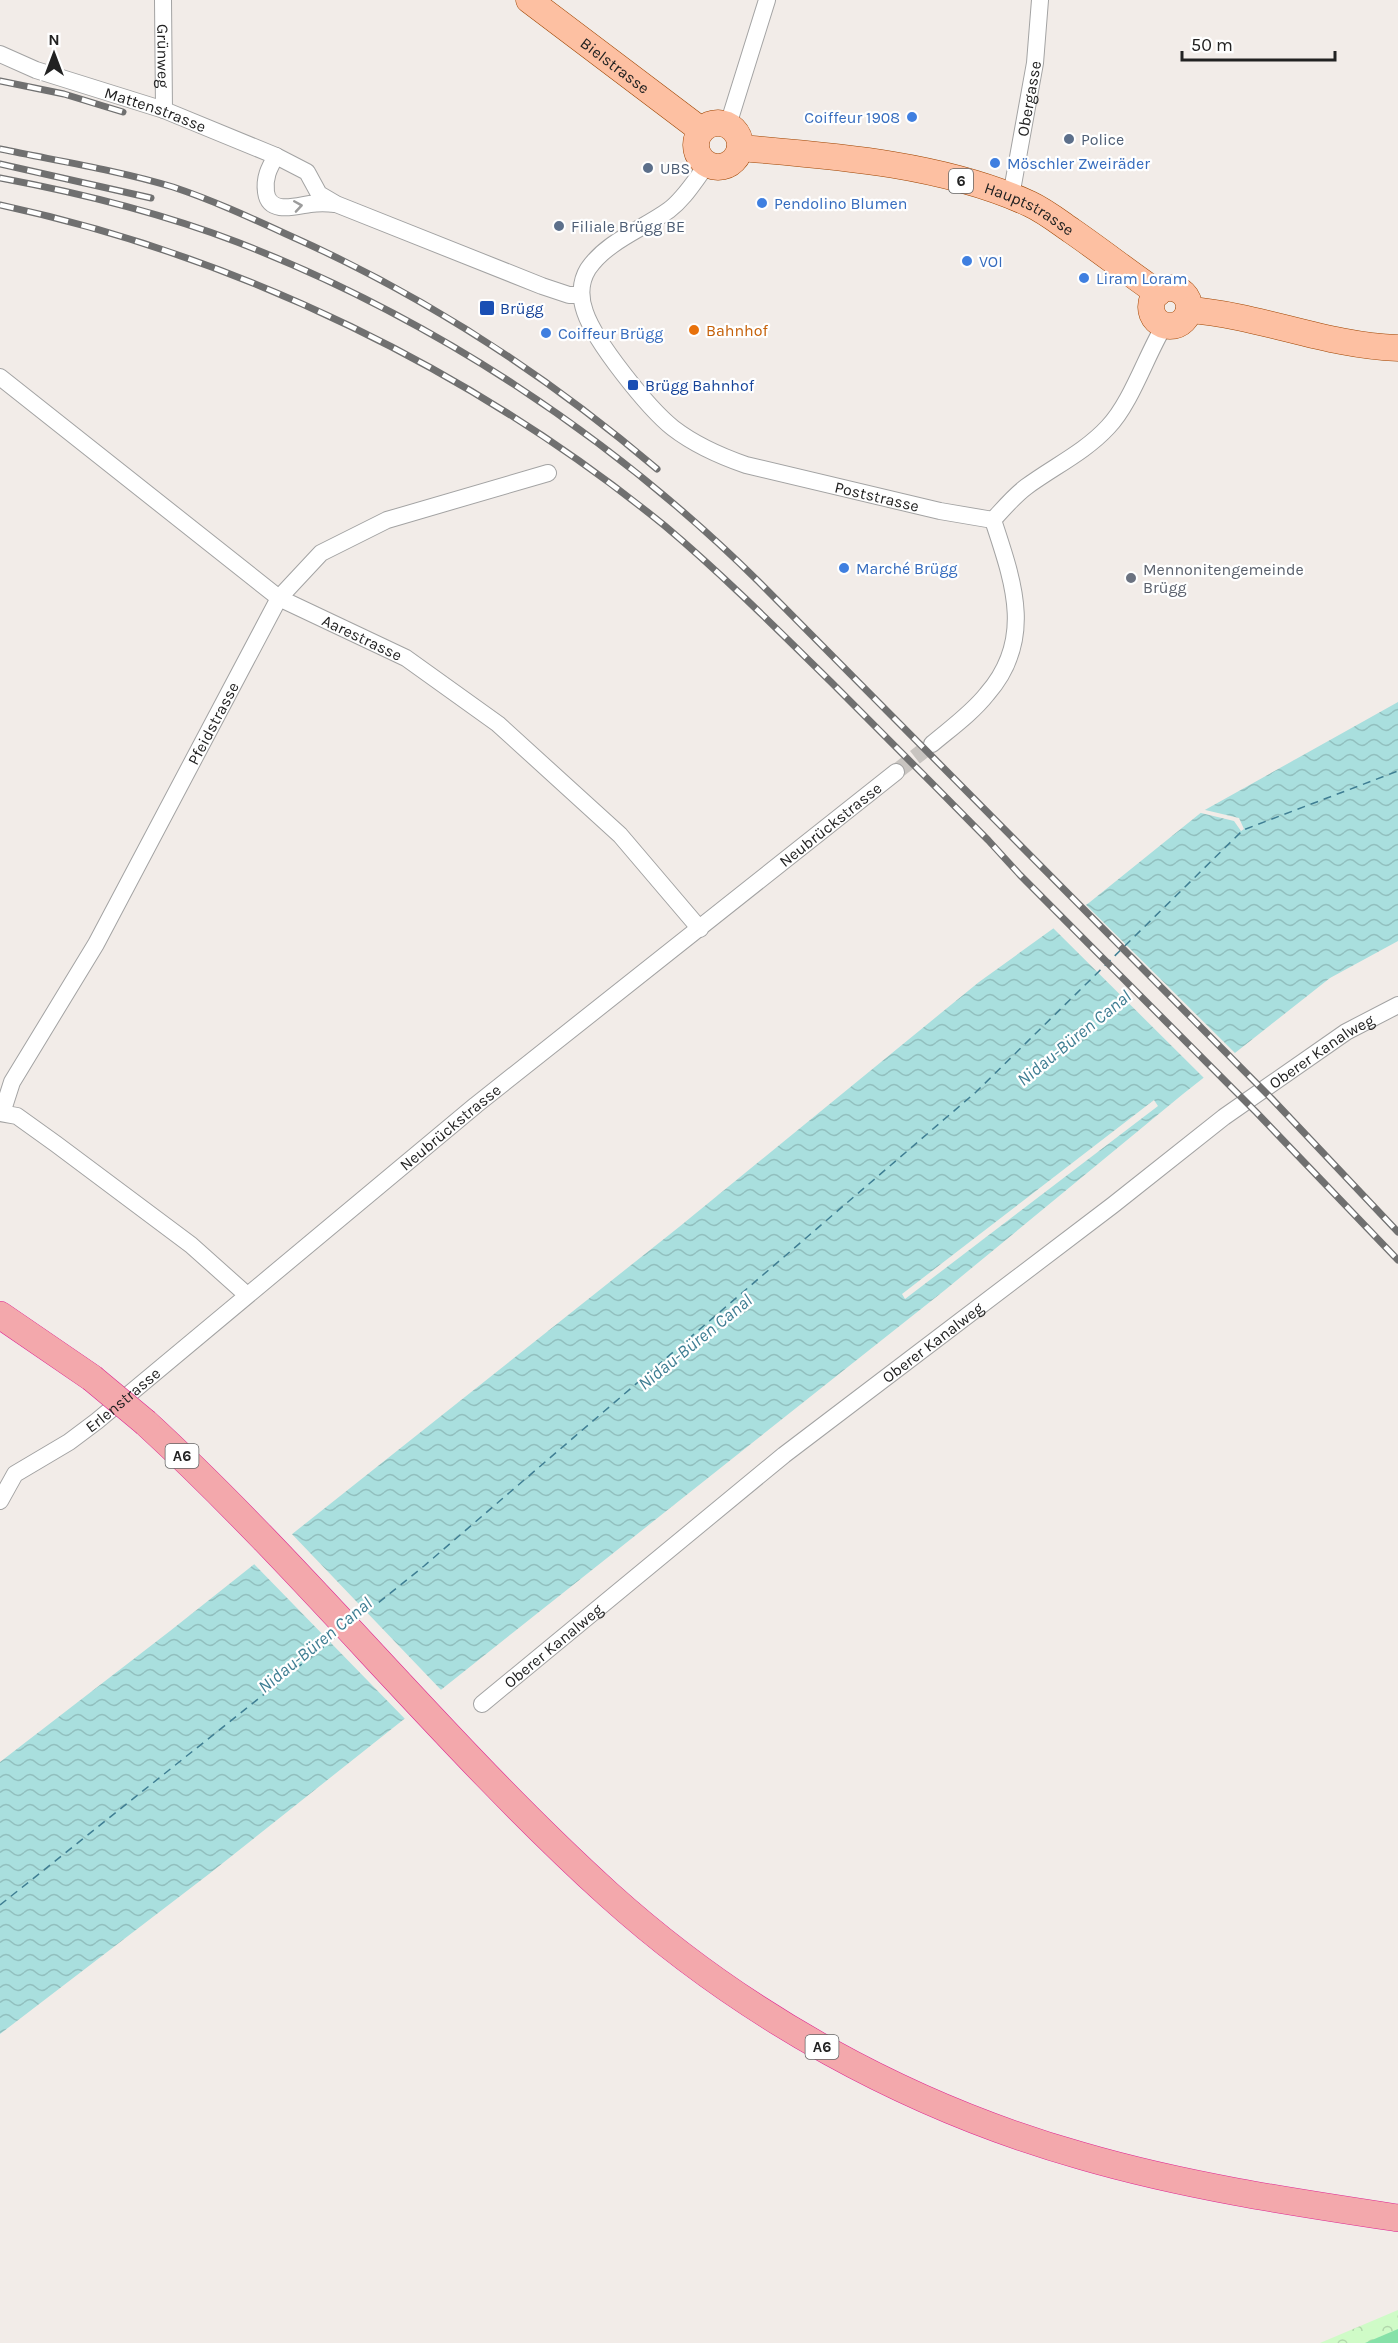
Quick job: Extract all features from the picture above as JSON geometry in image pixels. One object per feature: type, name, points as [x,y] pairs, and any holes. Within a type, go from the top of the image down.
[{"type":"highway","name":"A6","points":[[0,1315],[92,1378],[146,1423],[216,1490],[537,1828],[610,1896],[658,1936],[766,2014],[876,2076],[960,2114],[1021,2137],[1081,2156],[1207,2186],[1398,2218]]},
{"type":"main road","name":"Bielstrasse","points":[[529,0],[701,130]]},
{"type":"main road","points":[[711,123],[728,125],[738,135],[740,148],[738,155],[728,165],[714,167],[707,165],[700,160],[695,145],[701,130],[711,123]]},
{"type":"main road","name":"Hauptstrasse","points":[[740,148],[840,158],[899,167],[955,179],[1011,196],[1050,215],[1158,293],[1168,289],[1179,291],[1187,298],[1189,310]]},
{"type":"main road","points":[[1158,293],[1152,301],[1152,311],[1156,320],[1164,326],[1185,320],[1189,310],[1216,312],[1262,321],[1349,344],[1398,348]]},
{"type":"street","name":"Grünweg","points":[[163,0],[164,110]]},
{"type":"street","points":[[728,125],[767,0]]},
{"type":"street","name":"Obergasse","points":[[1011,196],[1035,63],[1040,0]]},
{"type":"street","name":"Mattenstrasse","points":[[0,54],[36,70],[164,110],[276,156],[307,172],[319,194],[336,204],[542,286],[568,295],[581,295]]},
{"type":"street","name":"Mattenstrasse","points":[[276,156],[267,175],[266,185],[266,197],[274,205],[282,208],[310,204],[336,204]]},
{"type":"street","points":[[581,295],[587,270],[605,250],[676,205],[707,165]]},
{"type":"street","name":"Poststrasse","points":[[581,295],[588,319],[633,385],[654,410],[696,443],[720,456],[746,465],[940,511],[993,520]]},
{"type":"street","points":[[933,744],[988,694],[1005,666],[1014,640],[1016,601],[1012,579],[993,520],[1024,488],[1110,426],[1164,326]]},
{"type":"street","name":"Aarestrasse","points":[[0,377],[279,598],[405,658],[498,724],[620,835],[700,929]]},
{"type":"street","name":"Pfeidstrasse","points":[[1,1113],[12,1082],[96,944],[279,598],[321,553],[387,520],[548,473]]},
{"type":"street","name":"Neubrückstrasse","points":[[247,1295],[476,1105],[896,772]]},
{"type":"street","name":"Oberer Kanalweg","points":[[482,1704],[784,1455],[1104,1212],[1224,1117],[1346,1032],[1398,1005]]},
{"type":"street","points":[[1,1113],[16,1116],[26,1122],[148,1212],[191,1245],[247,1295]]},
{"type":"street","name":"Erlenstrasse","points":[[0,1501],[8,1473],[62,1446],[97,1421],[247,1295]]},
{"type":"green space","points":[[1398,2310],[1398,2343],[1320,2343]]},
{"type":"green space","points":[[1398,2329],[1398,2343],[1365,2343]]},
{"type":"water","name":"Nidau-Büren Canal","points":[[1398,702],[1398,941],[1330,978],[1183,1094],[945,1290],[209,1874],[0,2034],[0,1762],[170,1631],[679,1227],[979,982],[1090,902],[1203,811]]},
{"type":"pier","points":[[1201,809],[1239,818],[1244,829],[1241,831],[1234,821],[1197,812]]},
{"type":"pier","points":[[1084,903],[1237,1055],[1206,1080],[1051,926]]},
{"type":"pier","points":[[1154,1100],[1158,1106],[905,1299],[902,1294]]},
{"type":"pier","points":[[290,1532],[443,1692],[407,1721],[252,1562]]},
{"type":"ferry route","points":[[357,1620],[424,1566],[976,1092],[1243,830],[1398,771]]},
{"type":"ferry route","points":[[0,1905],[337,1636]]},
{"type":"tunnel","points":[[896,772],[932,744]]},
{"type":"railway","points":[[0,81],[64,94],[123,112]]},
{"type":"railway","points":[[0,149],[109,171],[173,187],[230,209],[336,257],[433,309],[526,368],[657,469]]},
{"type":"railway","points":[[0,164],[151,198]]},
{"type":"railway","points":[[0,178],[60,190],[150,213],[237,242],[309,272],[379,306],[448,344],[515,385],[579,429],[641,477],[758,581],[1272,1099],[1398,1232]]},
{"type":"railway","points":[[0,205],[90,227],[179,255],[266,288],[351,326],[434,370],[514,417],[591,470],[687,545],[831,682],[1256,1112],[1398,1260]]},
{"type":"place","name":"Coiffeur 1908","points":[[912,117]]},
{"type":"place","name":"Police","points":[[1069,139]]},
{"type":"place","name":"Möschler Zweiräder","points":[[995,163]]},
{"type":"place","name":"UBS","points":[[648,168]]},
{"type":"place","name":"Pendolino Blumen","points":[[762,203]]},
{"type":"place","name":"Filiale Brügg BE","points":[[559,226]]},
{"type":"place","name":"VOI","points":[[967,261]]},
{"type":"place","name":"Liram Loram","points":[[1084,278]]},
{"type":"place","name":"Brügg","points":[[487,308]]},
{"type":"place","name":"Bahnhof","points":[[694,330]]},
{"type":"place","name":"Coiffeur Brügg","points":[[546,333]]},
{"type":"place","name":"Brügg Bahnhof","points":[[633,385]]},
{"type":"place","name":"Marché Brügg","points":[[844,568]]},
{"type":"place","name":"Mennonitengemeinde Brügg","points":[[1131,578]]}]
